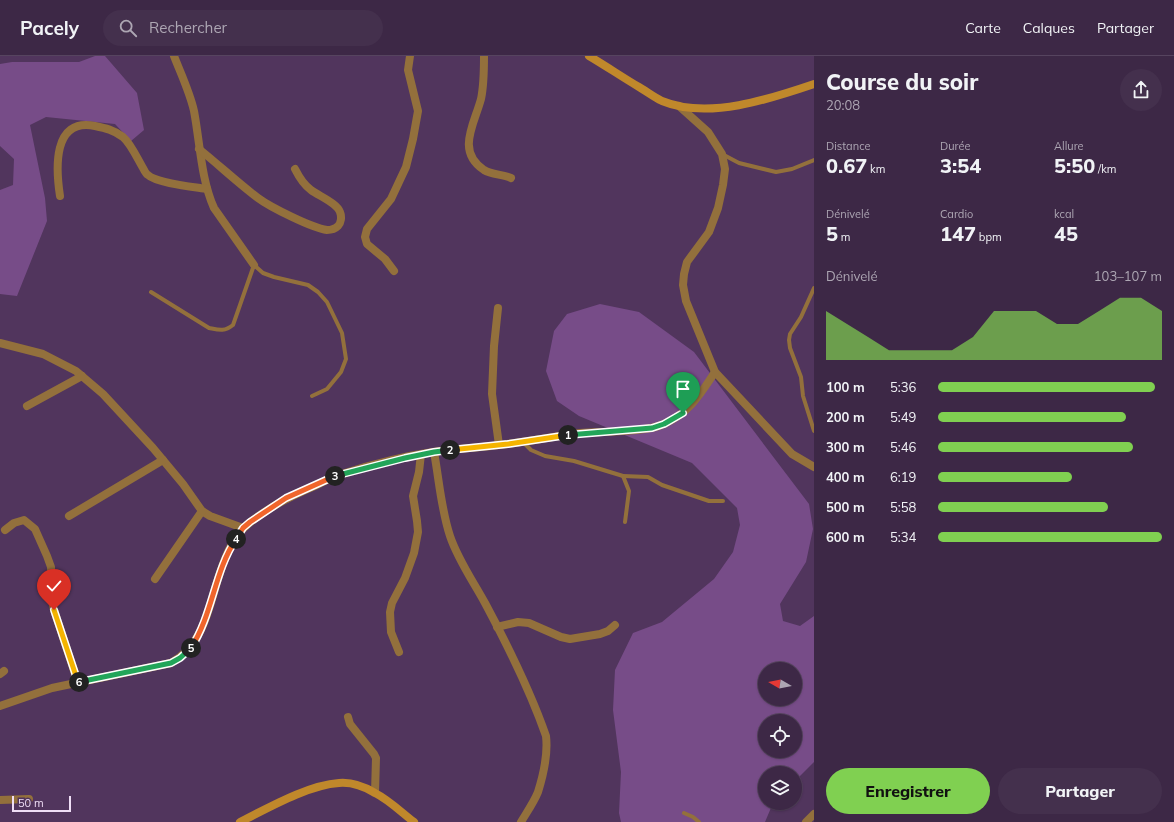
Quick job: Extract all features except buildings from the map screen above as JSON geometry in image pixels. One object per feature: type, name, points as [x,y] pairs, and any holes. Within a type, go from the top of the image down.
[{"type":"main road","points":[[590,56],[661,100],[679,106],[713,108],[742,105],[814,84]]},
{"type":"main road","points":[[240,822],[314,788],[331,784],[346,783],[375,793],[414,822]]},
{"type":"street","points":[[174,56],[194,110],[199,149],[209,198],[214,208],[254,265]]},
{"type":"street","points":[[394,271],[385,259],[367,244],[365,237],[367,229],[391,199],[406,167],[413,139],[418,111],[408,70],[410,56]]},
{"type":"street","points":[[484,56],[484,78],[481,99],[470,130],[468,147],[472,159],[484,170],[495,175],[511,178]]},
{"type":"street","points":[[679,106],[708,132],[722,154],[725,169],[718,208],[709,232],[687,262],[683,285],[686,301],[715,372],[792,454],[814,467]]},
{"type":"street","points":[[60,196],[57,175],[58,160],[64,136],[70,130],[81,126],[91,125],[117,132],[125,139],[147,175],[155,179],[207,189]]},
{"type":"street","points":[[199,149],[259,199],[291,216],[319,228],[329,230],[335,229],[340,224],[340,212],[336,206],[310,190],[303,183],[295,169]]},
{"type":"street","points":[[498,308],[494,346],[492,394],[498,445]]},
{"type":"street","points":[[0,343],[43,354],[76,371],[103,394],[163,460],[183,484],[202,511],[210,516],[243,528]]},
{"type":"street","points":[[0,706],[52,688],[171,663],[180,658],[190,649],[199,636],[224,561],[231,546],[243,528],[286,498],[341,474],[421,454],[523,442],[579,433],[652,428],[664,424],[683,413],[697,399],[715,372]]},
{"type":"street","points":[[26,406],[82,376]]},
{"type":"street","points":[[434,452],[444,511],[450,536],[466,571],[522,676],[546,736],[546,755],[538,792],[521,822]]},
{"type":"street","points":[[399,652],[391,632],[390,612],[392,603],[405,578],[414,553],[418,532],[418,521],[413,496],[419,472],[421,454]]},
{"type":"street","points":[[69,516],[163,460]]},
{"type":"street","points":[[155,579],[202,511]]},
{"type":"street","points":[[5,530],[14,523],[24,520],[35,529],[51,567],[54,610],[78,682]]},
{"type":"street","points":[[497,627],[518,622],[529,623],[561,637],[570,639],[600,634],[608,631],[615,625]]},
{"type":"street","points":[[348,717],[350,724],[376,758],[375,793]]},
{"type":"street","points":[[0,800],[29,799]]},
{"type":"street","points":[[806,822],[814,814]]},
{"type":"lane","points":[[722,154],[739,163],[776,172],[792,169],[814,160]]},
{"type":"lane","points":[[151,292],[209,328],[226,330],[233,325],[254,265],[263,273],[308,285],[318,292],[327,302],[342,333],[346,359],[341,372],[327,389],[312,396]]},
{"type":"lane","points":[[814,288],[801,317],[790,334],[789,340],[790,348],[801,377],[803,396],[814,431]]},
{"type":"lane","points":[[523,442],[531,450],[545,456],[574,460],[623,476],[648,477],[662,485],[708,501],[723,501]]},
{"type":"lane","points":[[623,476],[629,491],[625,522]]},
{"type":"lane","points":[[684,813],[693,817],[699,822]]},
{"type":"shaded area","points":[[95,56],[105,56],[137,93],[144,130],[131,141],[115,124],[46,117],[30,125],[45,198],[47,221],[17,296],[0,294],[0,190],[13,185],[14,159],[0,146],[0,64],[12,62],[79,62]]},
{"type":"shaded area","points":[[600,304],[639,312],[694,352],[809,504],[813,529],[806,562],[780,604],[783,621],[800,626],[814,616],[814,762],[802,774],[802,766],[758,766],[758,810],[770,810],[765,822],[621,822],[619,813],[621,772],[613,710],[615,670],[633,633],[662,622],[714,579],[733,552],[740,525],[737,508],[692,463],[579,416],[557,401],[546,371],[554,331],[567,314]]},
{"type":"route","points":[[54,610],[78,682],[171,663],[180,658],[190,649],[199,636],[213,598],[224,561],[231,546],[243,528],[286,498],[341,474],[405,458],[434,452],[508,444],[579,433],[652,428],[664,424],[683,413]]}]
